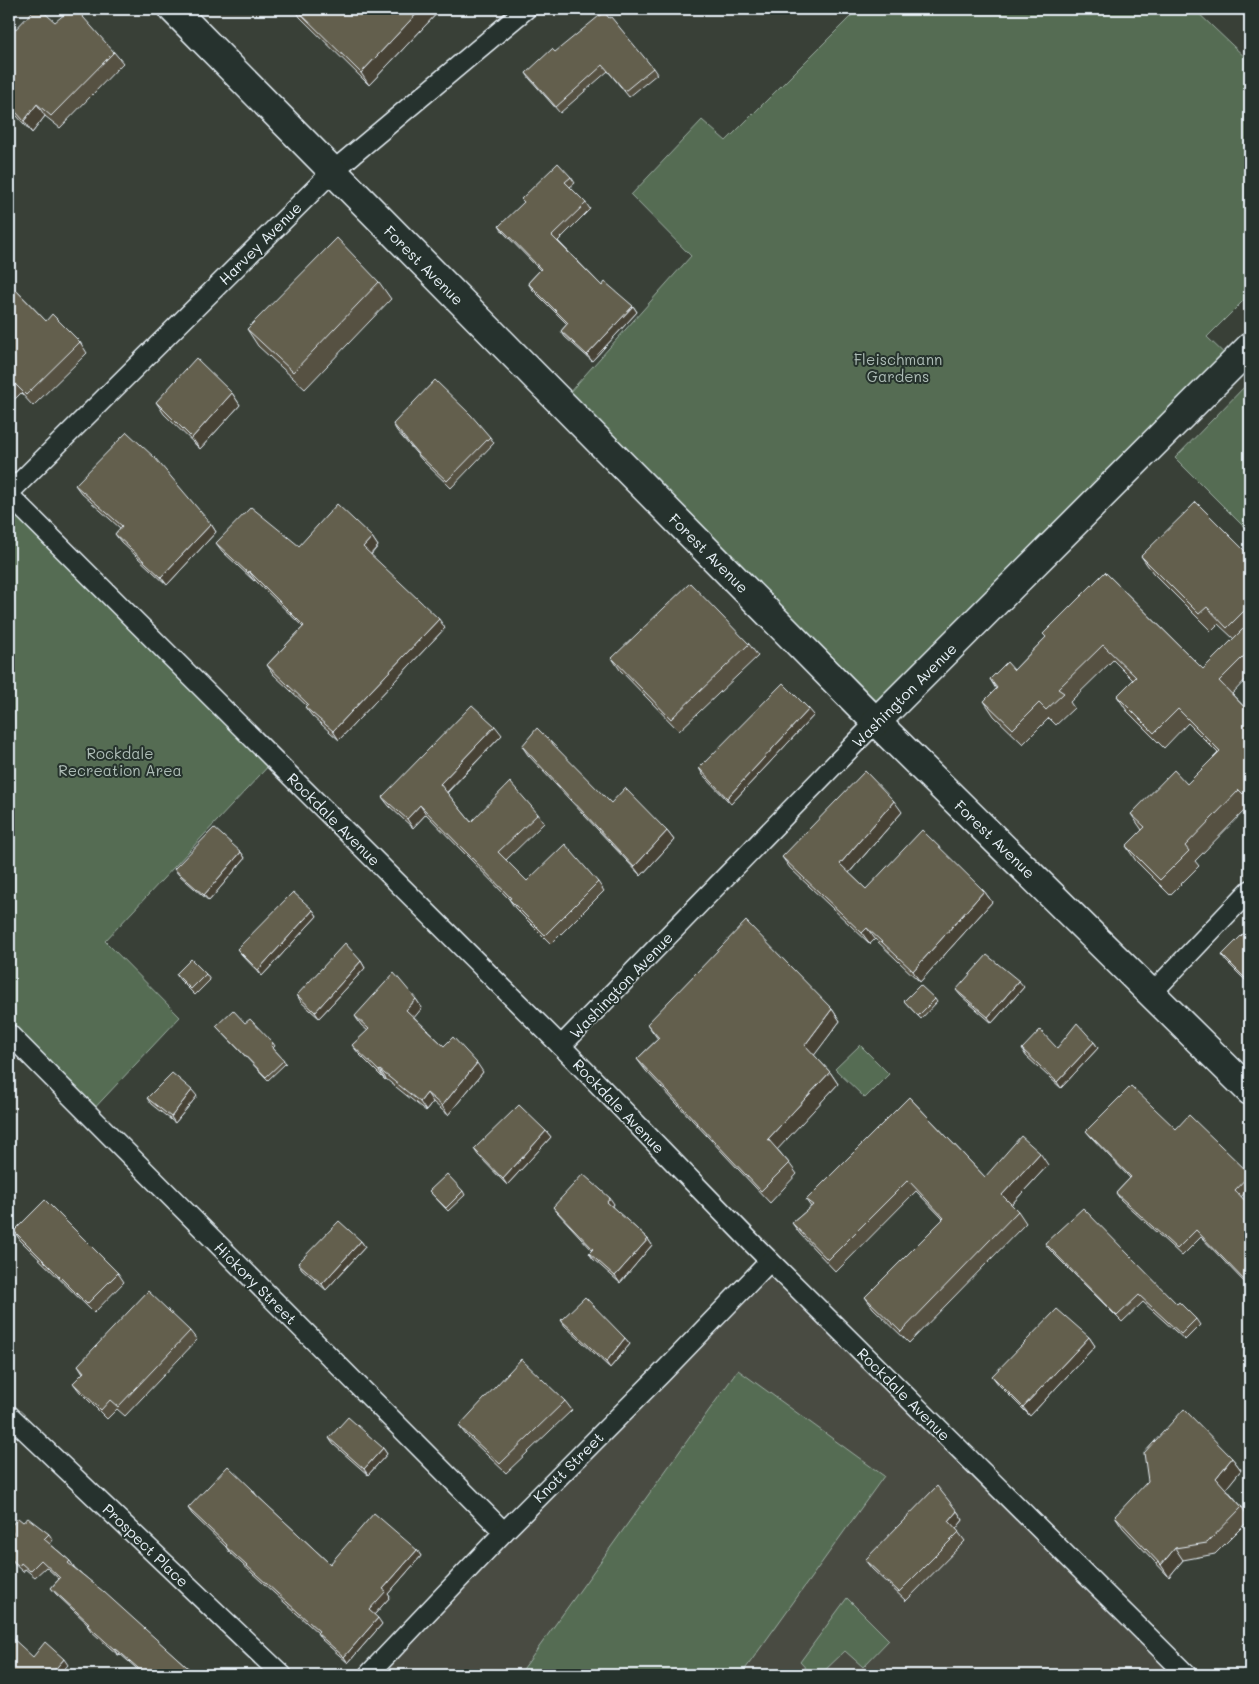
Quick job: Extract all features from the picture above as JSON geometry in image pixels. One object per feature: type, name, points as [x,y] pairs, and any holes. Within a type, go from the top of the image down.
[{"type":"street","name":"Forest Avenue","points":[[172,9],[876,722],[1250,1091]]},
{"type":"street","name":"Harvey Avenue","points":[[9,494],[332,172],[526,9]]},
{"type":"street","name":"Washington Avenue","points":[[561,1046],[876,722],[1250,347]]},
{"type":"street","name":"Rockdale Avenue","points":[[9,494],[561,1046],[770,1261],[1187,1675]]},
{"type":"street","points":[[1152,993],[1250,890]]},
{"type":"street","name":"Hickory Street","points":[[9,1034],[504,1532]]},
{"type":"street","name":"Knott Street","points":[[368,1675],[504,1532],[770,1261]]},
{"type":"street","name":"Prospect Place","points":[[9,1415],[282,1675]]},
{"type":"shaded area","points":[[770,1261],[1187,1675],[368,1675]]},
{"type":"green space","name":"Fleischmann Gardens","points":[[858,9],[1194,9],[1250,62],[1250,294],[1207,337],[1234,363],[876,722],[560,403],[691,256],[631,195],[702,120],[726,141]]},
{"type":"green space","points":[[1250,381],[1250,533],[1175,458]]},
{"type":"green space","name":"Rockdale Recreation Area","points":[[9,495],[274,760],[105,941],[180,1017],[89,1114],[9,1034]]},
{"type":"green space","points":[[860,1045],[889,1074],[865,1098],[835,1069]]},
{"type":"green space","points":[[738,1370],[884,1476],[741,1675],[519,1675]]},
{"type":"green space","points":[[847,1598],[889,1640],[863,1667],[845,1651],[820,1675],[812,1675],[800,1662]]},
{"type":"building","points":[[35,9],[40,9],[55,22],[71,9],[76,9],[114,52],[51,116],[37,104],[24,121],[9,104],[9,36]]},
{"type":"building","points":[[296,9],[421,9],[361,73]]},
{"type":"building","points":[[604,12],[609,18],[611,17],[653,68],[625,91],[603,65],[556,107],[526,73],[552,49],[555,52]]},
{"type":"building","points":[[558,163],[571,177],[565,182],[586,203],[552,236],[602,286],[605,282],[633,306],[587,355],[561,331],[568,323],[528,283],[541,269],[499,226],[524,202],[521,199]]},
{"type":"building","points":[[337,238],[379,282],[293,372],[247,329]]},
{"type":"building","points":[[9,283],[46,321],[52,314],[80,342],[26,395],[13,382],[9,387]]},
{"type":"building","points":[[196,358],[232,393],[192,438],[156,402]]},
{"type":"building","points":[[435,380],[471,415],[490,437],[447,481],[418,454],[393,424]]},
{"type":"building","points":[[127,432],[155,458],[211,524],[161,577],[115,534],[122,526],[75,485]]},
{"type":"building","points":[[1196,502],[1250,556],[1250,567],[1246,571],[1250,576],[1250,583],[1246,588],[1250,593],[1250,605],[1227,628],[1207,607],[1199,614],[1141,556]]},
{"type":"building","points":[[337,504],[372,537],[363,547],[439,619],[333,731],[305,707],[308,704],[267,665],[304,626],[249,571],[248,573],[216,543],[251,507],[299,546]]},
{"type":"building","points":[[1105,572],[1203,669],[1246,626],[1250,630],[1250,650],[1219,681],[1250,713],[1250,787],[1243,794],[1239,790],[1185,846],[1189,851],[1160,880],[1126,846],[1145,827],[1131,814],[1174,770],[1187,784],[1220,751],[1178,709],[1154,733],[1117,696],[1136,677],[1103,645],[1058,689],[1064,693],[1046,710],[1039,703],[1013,729],[984,701],[997,688],[990,679],[1007,662],[1014,670],[1046,637],[1043,634]]},
{"type":"building","points":[[690,583],[749,644],[671,719],[612,658]]},
{"type":"building","points":[[783,683],[809,709],[727,798],[699,768]]},
{"type":"building","points":[[472,705],[495,726],[440,784],[471,822],[510,782],[538,814],[498,852],[527,881],[565,844],[598,882],[545,935],[420,805],[407,819],[382,797]]},
{"type":"building","points":[[537,728],[611,803],[625,788],[667,831],[634,867],[522,746]]},
{"type":"building","points":[[865,771],[894,801],[840,864],[866,889],[922,830],[984,891],[913,971],[867,928],[862,933],[782,857]]},
{"type":"building","points":[[214,828],[241,852],[204,895],[174,869]]},
{"type":"building","points":[[293,892],[313,910],[258,970],[237,949]]},
{"type":"building","points":[[746,921],[832,1009],[805,1045],[830,1072],[768,1139],[789,1163],[761,1191],[637,1059],[659,1038],[647,1024]]},
{"type":"building","points":[[1250,927],[1250,980],[1248,981],[1222,955]]},
{"type":"building","points":[[345,943],[361,961],[315,1012],[297,995]]},
{"type":"building","points":[[987,955],[1019,981],[988,1017],[956,990]]},
{"type":"building","points":[[191,959],[206,974],[191,989],[176,974]]},
{"type":"building","points":[[394,973],[416,999],[406,1010],[444,1046],[453,1037],[477,1063],[442,1106],[427,1093],[420,1102],[379,1071],[352,1045],[369,1029],[355,1016]]},
{"type":"building","points":[[920,985],[935,999],[918,1016],[904,1001]]},
{"type":"building","points":[[233,1010],[245,1023],[250,1019],[273,1043],[271,1046],[284,1060],[266,1077],[216,1026]]},
{"type":"building","points":[[1077,1023],[1094,1042],[1057,1082],[1022,1049],[1040,1030],[1057,1048]]},
{"type":"building","points":[[172,1073],[192,1090],[171,1117],[147,1098]]},
{"type":"building","points":[[1131,1086],[1176,1129],[1189,1115],[1250,1174],[1235,1190],[1250,1206],[1250,1291],[1245,1284],[1247,1283],[1196,1230],[1177,1249],[1116,1193],[1131,1177],[1086,1131]]},
{"type":"building","points":[[909,1097],[985,1177],[1021,1136],[1040,1153],[1002,1195],[1018,1211],[901,1332],[865,1297],[944,1218],[908,1180],[828,1260],[792,1223],[813,1205],[806,1200]]},
{"type":"building","points":[[519,1105],[546,1131],[503,1179],[474,1149]]},
{"type":"building","points":[[447,1174],[463,1191],[446,1208],[429,1191]]},
{"type":"building","points":[[583,1174],[610,1198],[607,1202],[648,1239],[615,1276],[589,1253],[593,1249],[553,1207]]},
{"type":"building","points":[[45,1200],[118,1273],[87,1304],[14,1231]]},
{"type":"building","points":[[1083,1208],[1177,1304],[1179,1302],[1196,1319],[1181,1334],[1139,1295],[1117,1316],[1045,1243]]},
{"type":"building","points":[[339,1221],[361,1241],[322,1284],[298,1263]]},
{"type":"building","points":[[148,1291],[190,1331],[118,1407],[110,1400],[101,1410],[73,1383],[84,1372],[78,1365]]},
{"type":"building","points":[[585,1297],[625,1338],[606,1362],[561,1320]]},
{"type":"building","points":[[1057,1309],[1089,1337],[1023,1407],[992,1376]]},
{"type":"building","points":[[521,1359],[565,1401],[500,1464],[459,1426]]},
{"type":"building","points":[[1184,1409],[1232,1458],[1216,1478],[1242,1507],[1207,1543],[1175,1548],[1161,1565],[1115,1516],[1148,1481],[1144,1453]]},
{"type":"building","points":[[348,1417],[383,1448],[364,1469],[329,1438]]},
{"type":"building","points":[[228,1466],[330,1564],[374,1513],[417,1550],[383,1589],[386,1591],[369,1610],[378,1618],[344,1657],[317,1633],[319,1631],[226,1547],[227,1545],[188,1508]]},
{"type":"building","points":[[937,1486],[957,1511],[949,1521],[959,1532],[899,1592],[865,1560]]},
{"type":"building","points":[[18,1518],[23,1522],[28,1518],[49,1534],[44,1539],[70,1561],[68,1563],[104,1592],[196,1675],[146,1675],[87,1625],[89,1623],[51,1588],[60,1578],[41,1560],[30,1571],[21,1563],[19,1566],[9,1557],[9,1538],[13,1533],[9,1528]]},
{"type":"building","points":[[9,1635],[33,1657],[45,1642],[64,1659],[52,1673],[54,1675],[9,1675]]}]
